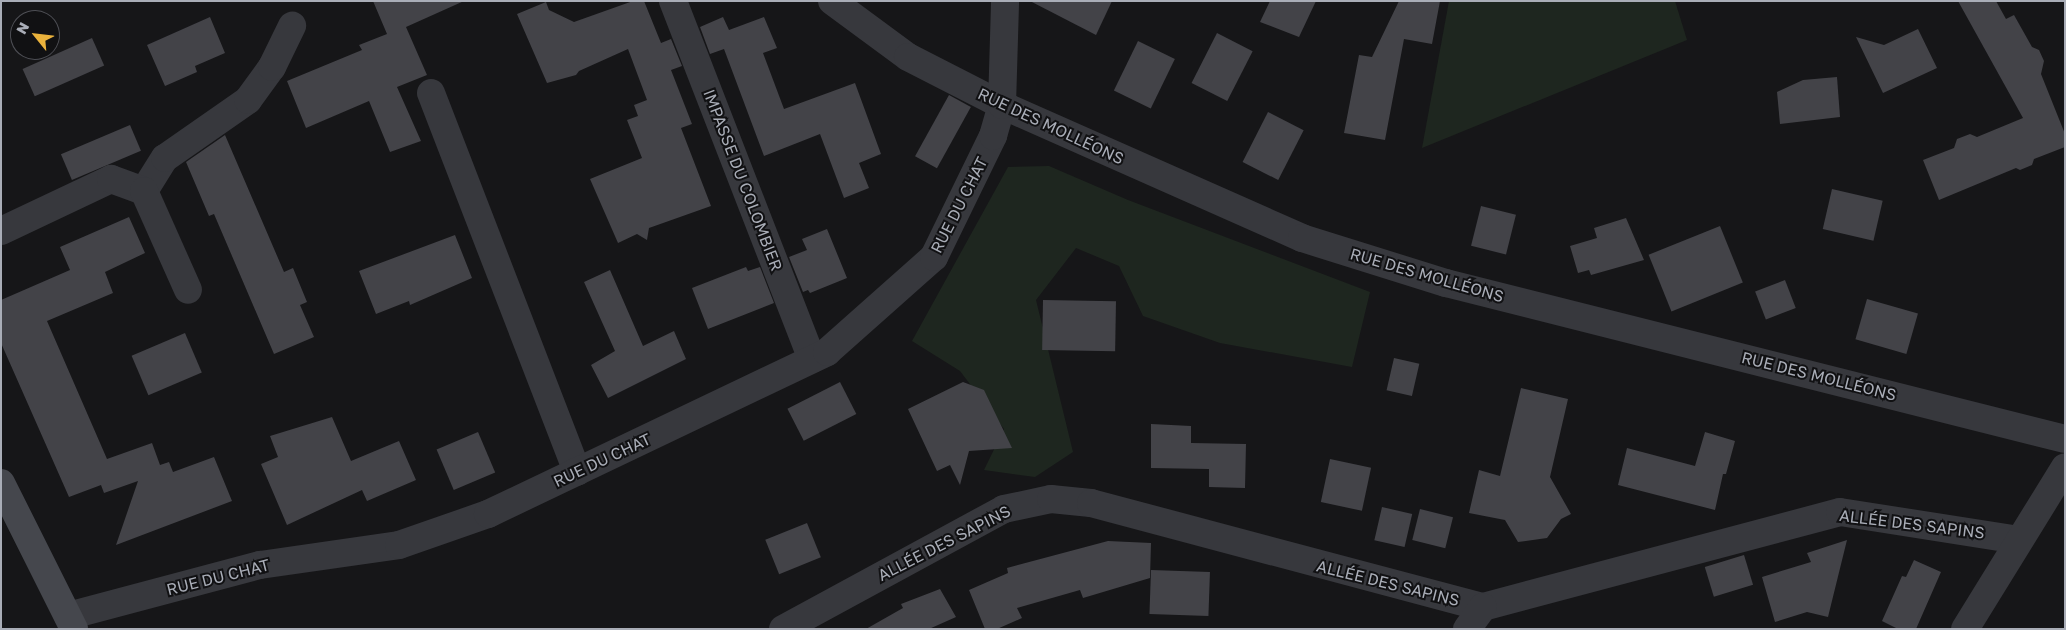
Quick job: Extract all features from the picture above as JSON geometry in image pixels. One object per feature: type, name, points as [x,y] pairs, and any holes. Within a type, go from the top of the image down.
[{"type":"street","name":"IMPASSE DU COLOMBIER","points":[[673,1],[812,359]]},
{"type":"street","name":"RUE DES MOLLÉONS","points":[[832,1],[908,57],[1002,105],[1302,238],[1446,283],[2065,439]]},
{"type":"street","name":"RUE DU CHAT","points":[[71,622],[260,565],[399,545],[488,514],[827,352],[934,257],[993,136],[1002,105],[1005,1]]},
{"type":"street","points":[[144,191],[165,158],[248,100],[272,67],[292,26]]},
{"type":"street","points":[[432,93],[577,472]]},
{"type":"street","points":[[1,231],[112,179],[144,191],[188,290]]},
{"type":"street","points":[[1965,629],[2018,540],[2065,467]]},
{"type":"street","points":[[1,483],[71,622]]},
{"type":"street","name":"ALLÉE DES SAPINS","points":[[784,629],[1004,509],[1051,499],[1091,503],[1475,618],[1840,512],[2018,540]]},
{"type":"shaded area","points":[[1449,1],[1675,1],[1687,40],[1422,148]]},
{"type":"shaded area","points":[[1049,166],[1128,200],[1370,292],[1352,367],[1220,343],[1143,316],[1119,266],[1076,248],[1036,300],[1073,452],[1035,477],[984,470],[1004,429],[960,371],[912,341],[1008,167]]},
{"type":"building","points":[[373,1],[464,1],[406,27],[427,75],[397,87],[421,141],[390,152],[369,101],[306,128],[287,81],[362,50],[359,45],[387,34]]},
{"type":"building","points":[[633,1],[644,1],[661,43],[671,39],[682,66],[671,70],[692,124],[681,128],[711,206],[649,228],[647,240],[637,234],[618,243],[590,179],[642,158],[627,120],[638,116],[634,105],[647,100],[628,49],[579,71],[576,75],[547,83],[517,14],[546,2],[549,10],[574,22]]},
{"type":"building","points":[[1030,1],[1112,1],[1096,35]]},
{"type":"building","points":[[1270,1],[1316,1],[1299,37],[1260,22]]},
{"type":"building","points":[[1399,1],[1440,1],[1432,44],[1404,39],[1385,140],[1344,133],[1359,55],[1372,57]]},
{"type":"building","points":[[1958,1],[1996,1],[2006,19],[2014,15],[2032,47],[2039,50],[2044,61],[2041,74],[2065,134],[2065,147],[2034,159],[2032,165],[2020,170],[2016,168],[1939,200],[1923,160],[1954,148],[1957,139],[1970,134],[1977,137],[2023,118]]},
{"type":"building","points":[[210,17],[225,53],[195,66],[197,72],[165,86],[147,45]]},
{"type":"building","points":[[723,17],[729,30],[764,17],[777,48],[763,53],[784,109],[855,83],[881,154],[859,163],[869,188],[844,198],[820,134],[764,156],[724,49],[710,54],[700,27]]},
{"type":"building","points":[[1918,29],[1937,68],[1883,93],[1856,37],[1884,45]]},
{"type":"building","points":[[1217,33],[1253,51],[1227,101],[1192,83]]},
{"type":"building","points":[[92,38],[104,65],[35,96],[23,69],[43,60],[60,60],[60,52]]},
{"type":"building","points":[[1138,41],[1175,59],[1151,108],[1114,90]]},
{"type":"building","points":[[1837,77],[1840,117],[1780,124],[1777,92],[1803,80]]},
{"type":"building","points":[[949,95],[971,107],[937,168],[915,156]]},
{"type":"building","points":[[1268,112],[1304,130],[1278,180],[1243,162]]},
{"type":"building","points":[[130,125],[141,151],[72,180],[61,154]]},
{"type":"building","points":[[225,135],[284,272],[293,268],[307,302],[300,305],[314,337],[274,354],[214,214],[209,216],[186,162]]},
{"type":"building","points":[[1832,189],[1883,201],[1873,241],[1823,229]]},
{"type":"building","points":[[1481,206],[1516,215],[1506,254],[1471,246]]},
{"type":"building","points":[[129,217],[145,253],[105,272],[113,293],[47,321],[107,459],[152,443],[160,465],[169,462],[173,472],[214,457],[232,501],[116,545],[138,481],[104,493],[101,485],[69,497],[1,343],[1,300],[70,270],[60,247]]},
{"type":"building","points":[[1626,218],[1644,260],[1591,275],[1589,270],[1578,273],[1570,246],[1597,238],[1594,228]]},
{"type":"building","points":[[1720,226],[1743,283],[1671,311],[1649,255]]},
{"type":"building","points":[[827,229],[847,278],[810,293],[808,290],[803,292],[789,257],[807,250],[802,239]]},
{"type":"building","points":[[455,235],[472,278],[410,305],[409,301],[376,314],[359,271]]},
{"type":"building","points":[[746,267],[748,271],[760,267],[774,303],[708,329],[692,288]]},
{"type":"building","points":[[610,270],[643,346],[674,331],[686,359],[608,398],[591,365],[615,351],[584,282]]},
{"type":"building","points":[[1785,280],[1796,308],[1766,319],[1755,291]]},
{"type":"building","points":[[1867,299],[1918,314],[1906,354],[1855,339]]},
{"type":"building","points":[[1043,300],[1116,301],[1115,351],[1042,350]]},
{"type":"building","points":[[185,333],[202,373],[148,395],[132,356]]},
{"type":"building","points":[[1394,358],[1419,364],[1412,396],[1387,390]]},
{"type":"building","points":[[840,382],[856,414],[804,441],[787,409]]},
{"type":"building","points":[[963,382],[984,390],[1012,448],[969,451],[960,485],[950,465],[937,471],[908,409]]},
{"type":"building","points":[[1521,388],[1568,399],[1550,477],[1571,514],[1561,519],[1547,538],[1518,542],[1505,520],[1469,513],[1479,470],[1500,476]]},
{"type":"building","points":[[332,417],[351,461],[399,441],[416,480],[367,501],[362,490],[287,525],[261,464],[278,457],[270,436]]},
{"type":"building","points":[[1151,424],[1191,426],[1191,443],[1246,444],[1245,488],[1209,487],[1209,469],[1151,468]]},
{"type":"building","points":[[478,432],[495,473],[454,490],[437,450]]},
{"type":"building","points":[[1705,432],[1735,441],[1726,474],[1723,474],[1715,510],[1618,485],[1627,448],[1695,466]]},
{"type":"building","points":[[1330,459],[1371,468],[1362,511],[1321,502]]},
{"type":"building","points":[[1382,507],[1412,514],[1405,547],[1374,540]]},
{"type":"building","points":[[1420,509],[1453,517],[1445,548],[1412,540]]},
{"type":"building","points":[[807,523],[821,557],[779,574],[765,540]]},
{"type":"building","points":[[1847,540],[1828,617],[1807,612],[1775,622],[1762,577],[1811,562],[1807,553]]},
{"type":"building","points":[[1108,541],[1151,543],[1150,578],[1083,598],[1080,590],[1017,608],[1022,618],[997,629],[985,629],[969,590],[1008,573],[1007,568]]},
{"type":"building","points":[[1744,555],[1753,585],[1714,597],[1705,567]]},
{"type":"building","points":[[1914,560],[1941,572],[1916,629],[1898,629],[1882,621],[1902,576],[1906,577]]},
{"type":"building","points":[[1151,570],[1210,572],[1208,616],[1149,614]]},
{"type":"building","points":[[940,589],[956,617],[929,629],[866,629],[903,608],[901,604]]}]
